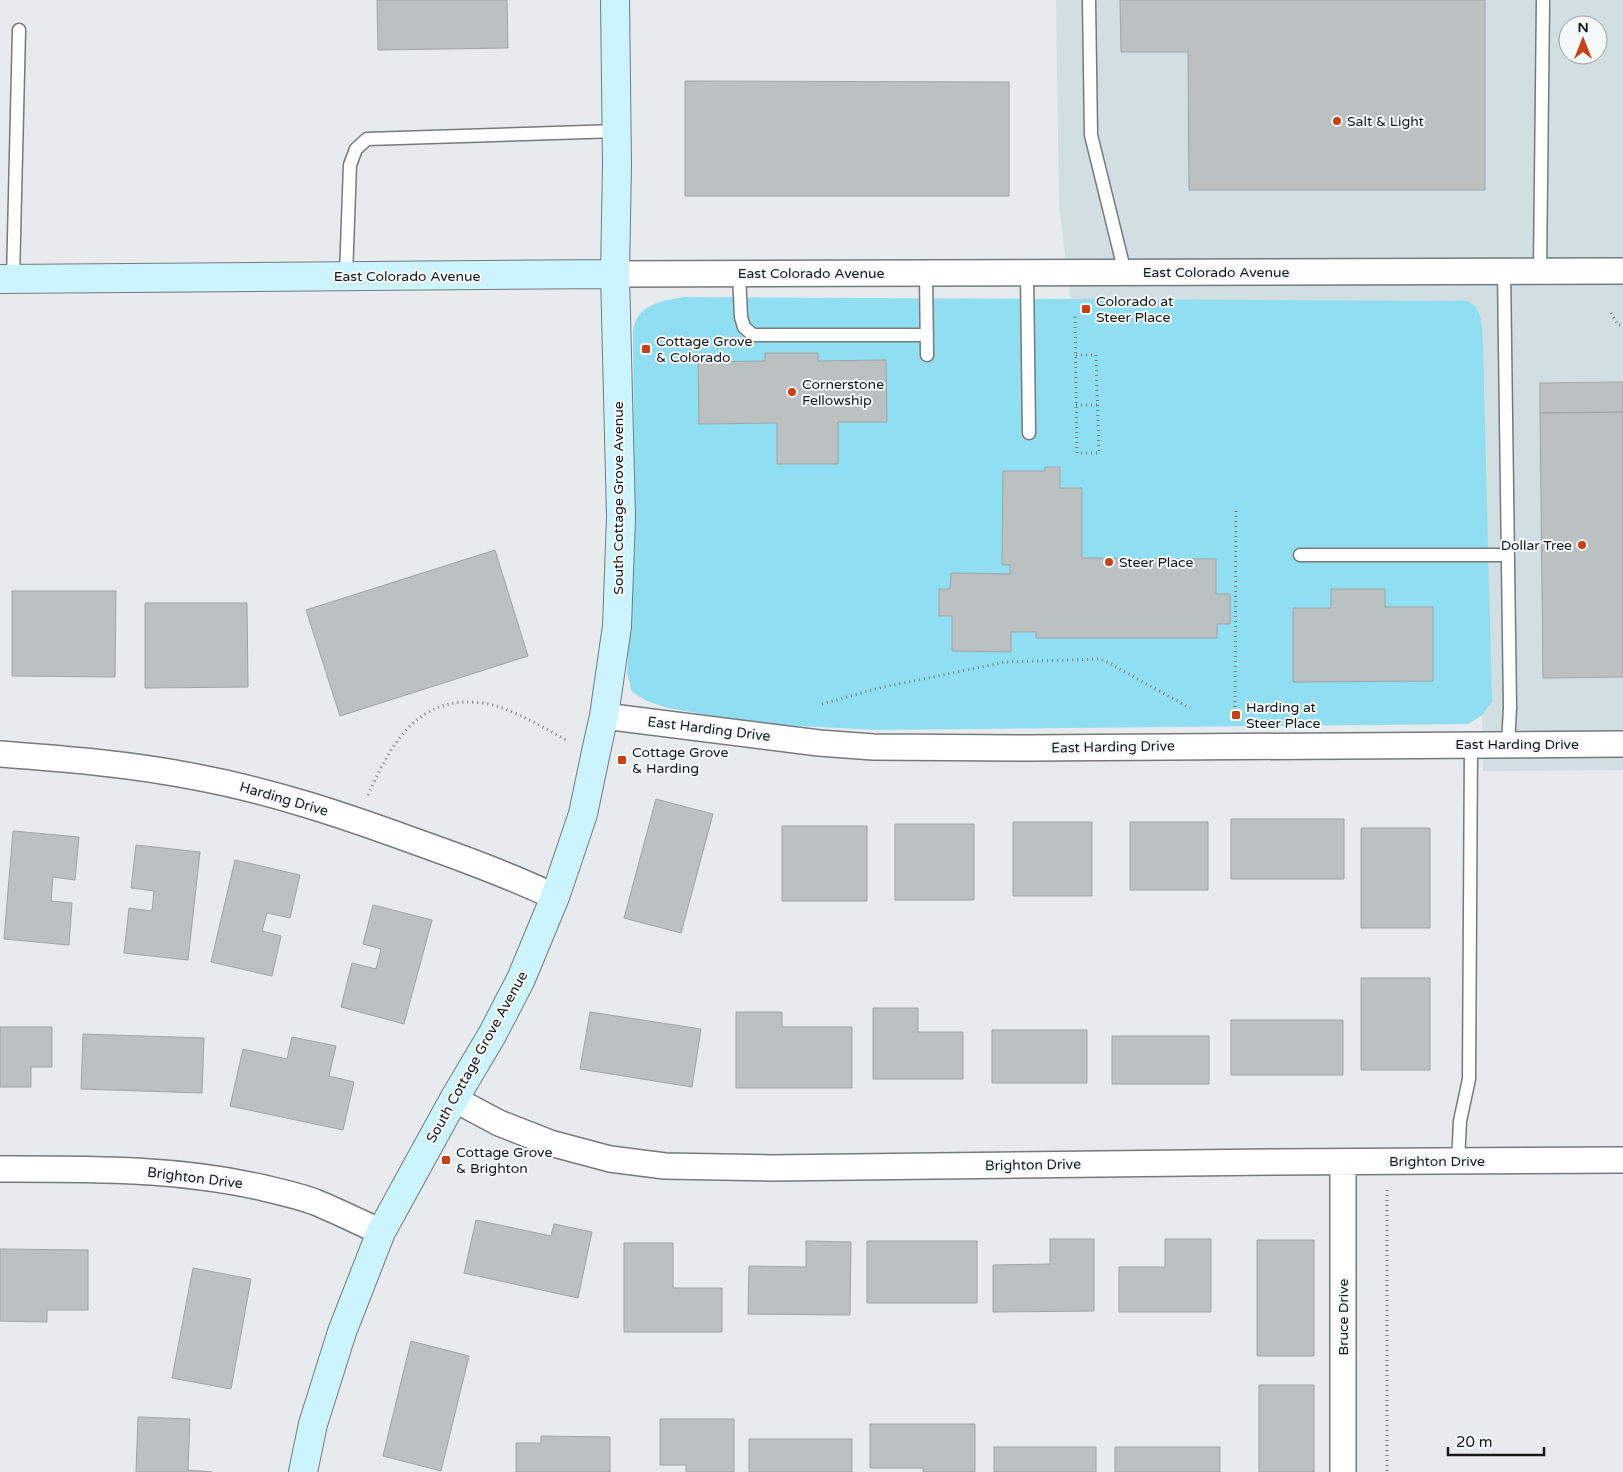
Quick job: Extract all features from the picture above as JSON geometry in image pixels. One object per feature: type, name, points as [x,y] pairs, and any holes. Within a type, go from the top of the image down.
[{"type":"street","name":"South Cottage Grove Avenue","points":[[303,1472],[313,1424],[342,1332],[381,1232],[454,1099],[492,1035],[521,979],[556,897],[582,814],[604,716],[617,626],[621,517],[615,274],[617,131],[615,0]]},
{"type":"street","name":"East Colorado Avenue","points":[[6,279],[615,274],[1623,271]]},
{"type":"street","name":"East Harding Drive","points":[[604,716],[809,742],[873,747],[1029,748],[1623,744]]},
{"type":"street","name":"Harding Drive","points":[[0,754],[93,761],[196,776],[283,796],[501,872],[556,897]]},
{"type":"street","name":"Brighton Drive","points":[[454,1099],[499,1123],[550,1143],[610,1159],[665,1166],[771,1168],[1623,1160]]},
{"type":"street","name":"Bruce Drive","points":[[1343,1162],[1343,1472]]},
{"type":"street","name":"Brighton Drive","points":[[0,1169],[95,1169],[175,1173],[231,1180],[316,1202],[381,1232]]},
{"type":"lane","points":[[1089,0],[1092,135],[1125,272]]},
{"type":"lane","points":[[1540,272],[1543,0]]},
{"type":"lane","points":[[6,279],[19,30]]},
{"type":"lane","points":[[346,276],[350,165],[356,149],[368,140],[617,131]]},
{"type":"lane","points":[[1027,272],[1029,433]]},
{"type":"lane","points":[[1504,272],[1510,708],[1508,744]]},
{"type":"lane","points":[[926,273],[927,355]]},
{"type":"lane","points":[[738,274],[741,317],[744,327],[753,334],[927,334]]},
{"type":"lane","points":[[1300,555],[1508,555]]},
{"type":"lane","points":[[1458,1161],[1460,1121],[1470,1080],[1471,744]]},
{"type":"path","points":[[1612,313],[1618,325],[1623,325]]},
{"type":"path","points":[[1075,317],[1077,453],[1099,453],[1096,355],[1076,355]]},
{"type":"path","points":[[1076,404],[1098,404]]},
{"type":"path","points":[[1235,707],[1236,509]]},
{"type":"path","points":[[822,704],[879,688],[1006,662],[1100,659],[1190,708]]},
{"type":"path","points":[[358,821],[371,789],[393,746],[425,713],[440,707],[472,702],[499,706],[596,753]]},
{"type":"path","points":[[1387,1162],[1387,1472]]},
{"type":"shaded area","points":[[1056,0],[1623,0],[1623,770],[1483,771],[1475,307],[1073,317],[1059,206]]},
{"type":"shaded area","points":[[686,297],[1466,301],[1472,304],[1479,313],[1482,334],[1492,702],[1481,716],[1468,724],[879,730],[759,724],[668,708],[647,701],[632,692],[627,673],[635,542],[633,331],[635,322],[645,309],[660,302]]},
{"type":"building","points":[[377,0],[507,0],[508,48],[378,50]]},
{"type":"building","name":"Salt & Light","points":[[1120,0],[1485,0],[1485,190],[1189,190],[1188,52],[1121,52]]},
{"type":"building","points":[[685,81],[1009,82],[1009,196],[685,196]]},
{"type":"building","name":"Cornerstone Fellowship","points":[[765,353],[818,353],[818,361],[886,360],[887,422],[838,422],[838,464],[777,464],[777,423],[699,424],[698,362],[765,361]]},
{"type":"building","points":[[1623,382],[1623,412],[1540,413],[1540,383]]},
{"type":"building","name":"Dollar Tree","points":[[1623,412],[1623,677],[1543,678],[1540,413]]},
{"type":"building","name":"Steer Place","points":[[1045,467],[1060,467],[1060,488],[1082,488],[1082,558],[1216,559],[1216,594],[1230,594],[1230,624],[1217,624],[1217,638],[1036,638],[1036,632],[1011,632],[1011,652],[952,651],[952,616],[939,616],[939,589],[950,589],[951,573],[1010,574],[1010,565],[1002,565],[1003,471],[1045,471]]},
{"type":"building","points":[[495,550],[528,656],[340,716],[306,610]]},
{"type":"building","points":[[1331,589],[1385,589],[1385,607],[1433,607],[1433,681],[1293,682],[1293,608],[1331,608]]},
{"type":"building","points":[[12,591],[116,591],[115,677],[12,676]]},
{"type":"building","points":[[145,603],[247,603],[248,687],[145,688]]},
{"type":"building","points":[[656,799],[713,814],[681,933],[624,918]]},
{"type":"building","points":[[1231,819],[1344,819],[1344,879],[1231,879]]},
{"type":"building","points":[[1013,822],[1092,822],[1092,896],[1013,896]]},
{"type":"building","points":[[1130,822],[1208,822],[1208,890],[1130,890]]},
{"type":"building","points":[[895,824],[974,824],[974,900],[895,900]]},
{"type":"building","points":[[782,826],[867,826],[867,901],[782,901]]},
{"type":"building","points":[[1361,828],[1430,828],[1430,928],[1361,928]]},
{"type":"building","points":[[13,831],[79,837],[75,880],[53,877],[51,901],[72,903],[69,945],[4,939]]},
{"type":"building","points":[[136,845],[200,852],[188,960],[124,953],[129,908],[152,911],[154,891],[131,888]]},
{"type":"building","points":[[235,860],[300,875],[290,918],[267,913],[262,931],[281,936],[272,976],[211,962]]},
{"type":"building","points":[[373,905],[432,920],[404,1024],[341,1007],[352,963],[376,969],[381,949],[363,944]]},
{"type":"building","points":[[1361,978],[1430,978],[1430,1070],[1361,1070]]},
{"type":"building","points":[[873,1008],[918,1008],[918,1032],[963,1032],[963,1079],[873,1079]]},
{"type":"building","points":[[590,1012],[701,1029],[692,1087],[580,1069]]},
{"type":"building","points":[[736,1012],[782,1012],[782,1027],[852,1027],[852,1088],[736,1088]]},
{"type":"building","points":[[1231,1020],[1343,1020],[1343,1075],[1231,1075]]},
{"type":"building","points":[[0,1027],[52,1027],[52,1067],[31,1067],[31,1087],[0,1087]]},
{"type":"building","points":[[992,1030],[1087,1030],[1087,1083],[992,1083]]},
{"type":"building","points":[[83,1034],[204,1038],[202,1093],[81,1089]]},
{"type":"building","points":[[1112,1036],[1209,1036],[1209,1084],[1112,1084]]},
{"type":"building","points":[[292,1037],[336,1046],[329,1076],[354,1082],[343,1130],[230,1106],[243,1049],[287,1059]]},
{"type":"building","points":[[476,1220],[551,1236],[554,1224],[592,1232],[578,1298],[464,1273]]},
{"type":"building","points":[[1050,1239],[1094,1239],[1094,1311],[993,1312],[993,1265],[1050,1264]]},
{"type":"building","points":[[1165,1239],[1211,1239],[1211,1312],[1119,1312],[1119,1267],[1165,1267]]},
{"type":"building","points":[[1257,1240],[1314,1240],[1314,1356],[1257,1356]]},
{"type":"building","points":[[806,1241],[851,1242],[850,1315],[748,1314],[749,1266],[806,1267]]},
{"type":"building","points":[[867,1241],[977,1241],[977,1303],[867,1303]]},
{"type":"building","points":[[624,1243],[673,1243],[673,1288],[722,1288],[722,1332],[624,1332]]},
{"type":"building","points":[[0,1249],[88,1250],[88,1310],[47,1310],[47,1322],[0,1321]]},
{"type":"building","points":[[193,1268],[251,1279],[231,1389],[172,1378]]},
{"type":"building","points":[[411,1341],[469,1356],[441,1471],[383,1456]]},
{"type":"building","points":[[1259,1385],[1314,1385],[1314,1472],[1259,1472]]},
{"type":"building","points":[[138,1417],[190,1419],[188,1470],[212,1472],[136,1472]]},
{"type":"building","points":[[660,1419],[734,1419],[734,1472],[686,1472],[686,1465],[660,1465]]},
{"type":"building","points":[[870,1424],[975,1424],[975,1472],[923,1472],[923,1468],[870,1468]]},
{"type":"building","points":[[541,1436],[610,1437],[610,1472],[516,1472],[516,1443],[541,1443]]},
{"type":"building","points":[[749,1439],[852,1439],[852,1472],[749,1472]]},
{"type":"building","points":[[994,1447],[1096,1447],[1096,1472],[994,1472]]},
{"type":"building","points":[[1115,1447],[1220,1447],[1220,1472],[1115,1472]]},
{"type":"place","name":"Salt & Light","points":[[1337,121]]},
{"type":"place","name":"Colorado at Steer Place","points":[[1086,309]]},
{"type":"place","name":"Cottage Grove & Colorado","points":[[646,349]]},
{"type":"place","name":"Cornerstone Fellowship","points":[[792,392]]},
{"type":"place","name":"Dollar Tree","points":[[1582,545]]},
{"type":"place","name":"Steer Place","points":[[1109,562]]},
{"type":"place","name":"Harding at Steer Place","points":[[1236,715]]},
{"type":"place","name":"Cottage Grove & Harding","points":[[622,760]]},
{"type":"place","name":"Cottage Grove & Brighton","points":[[446,1160]]}]
